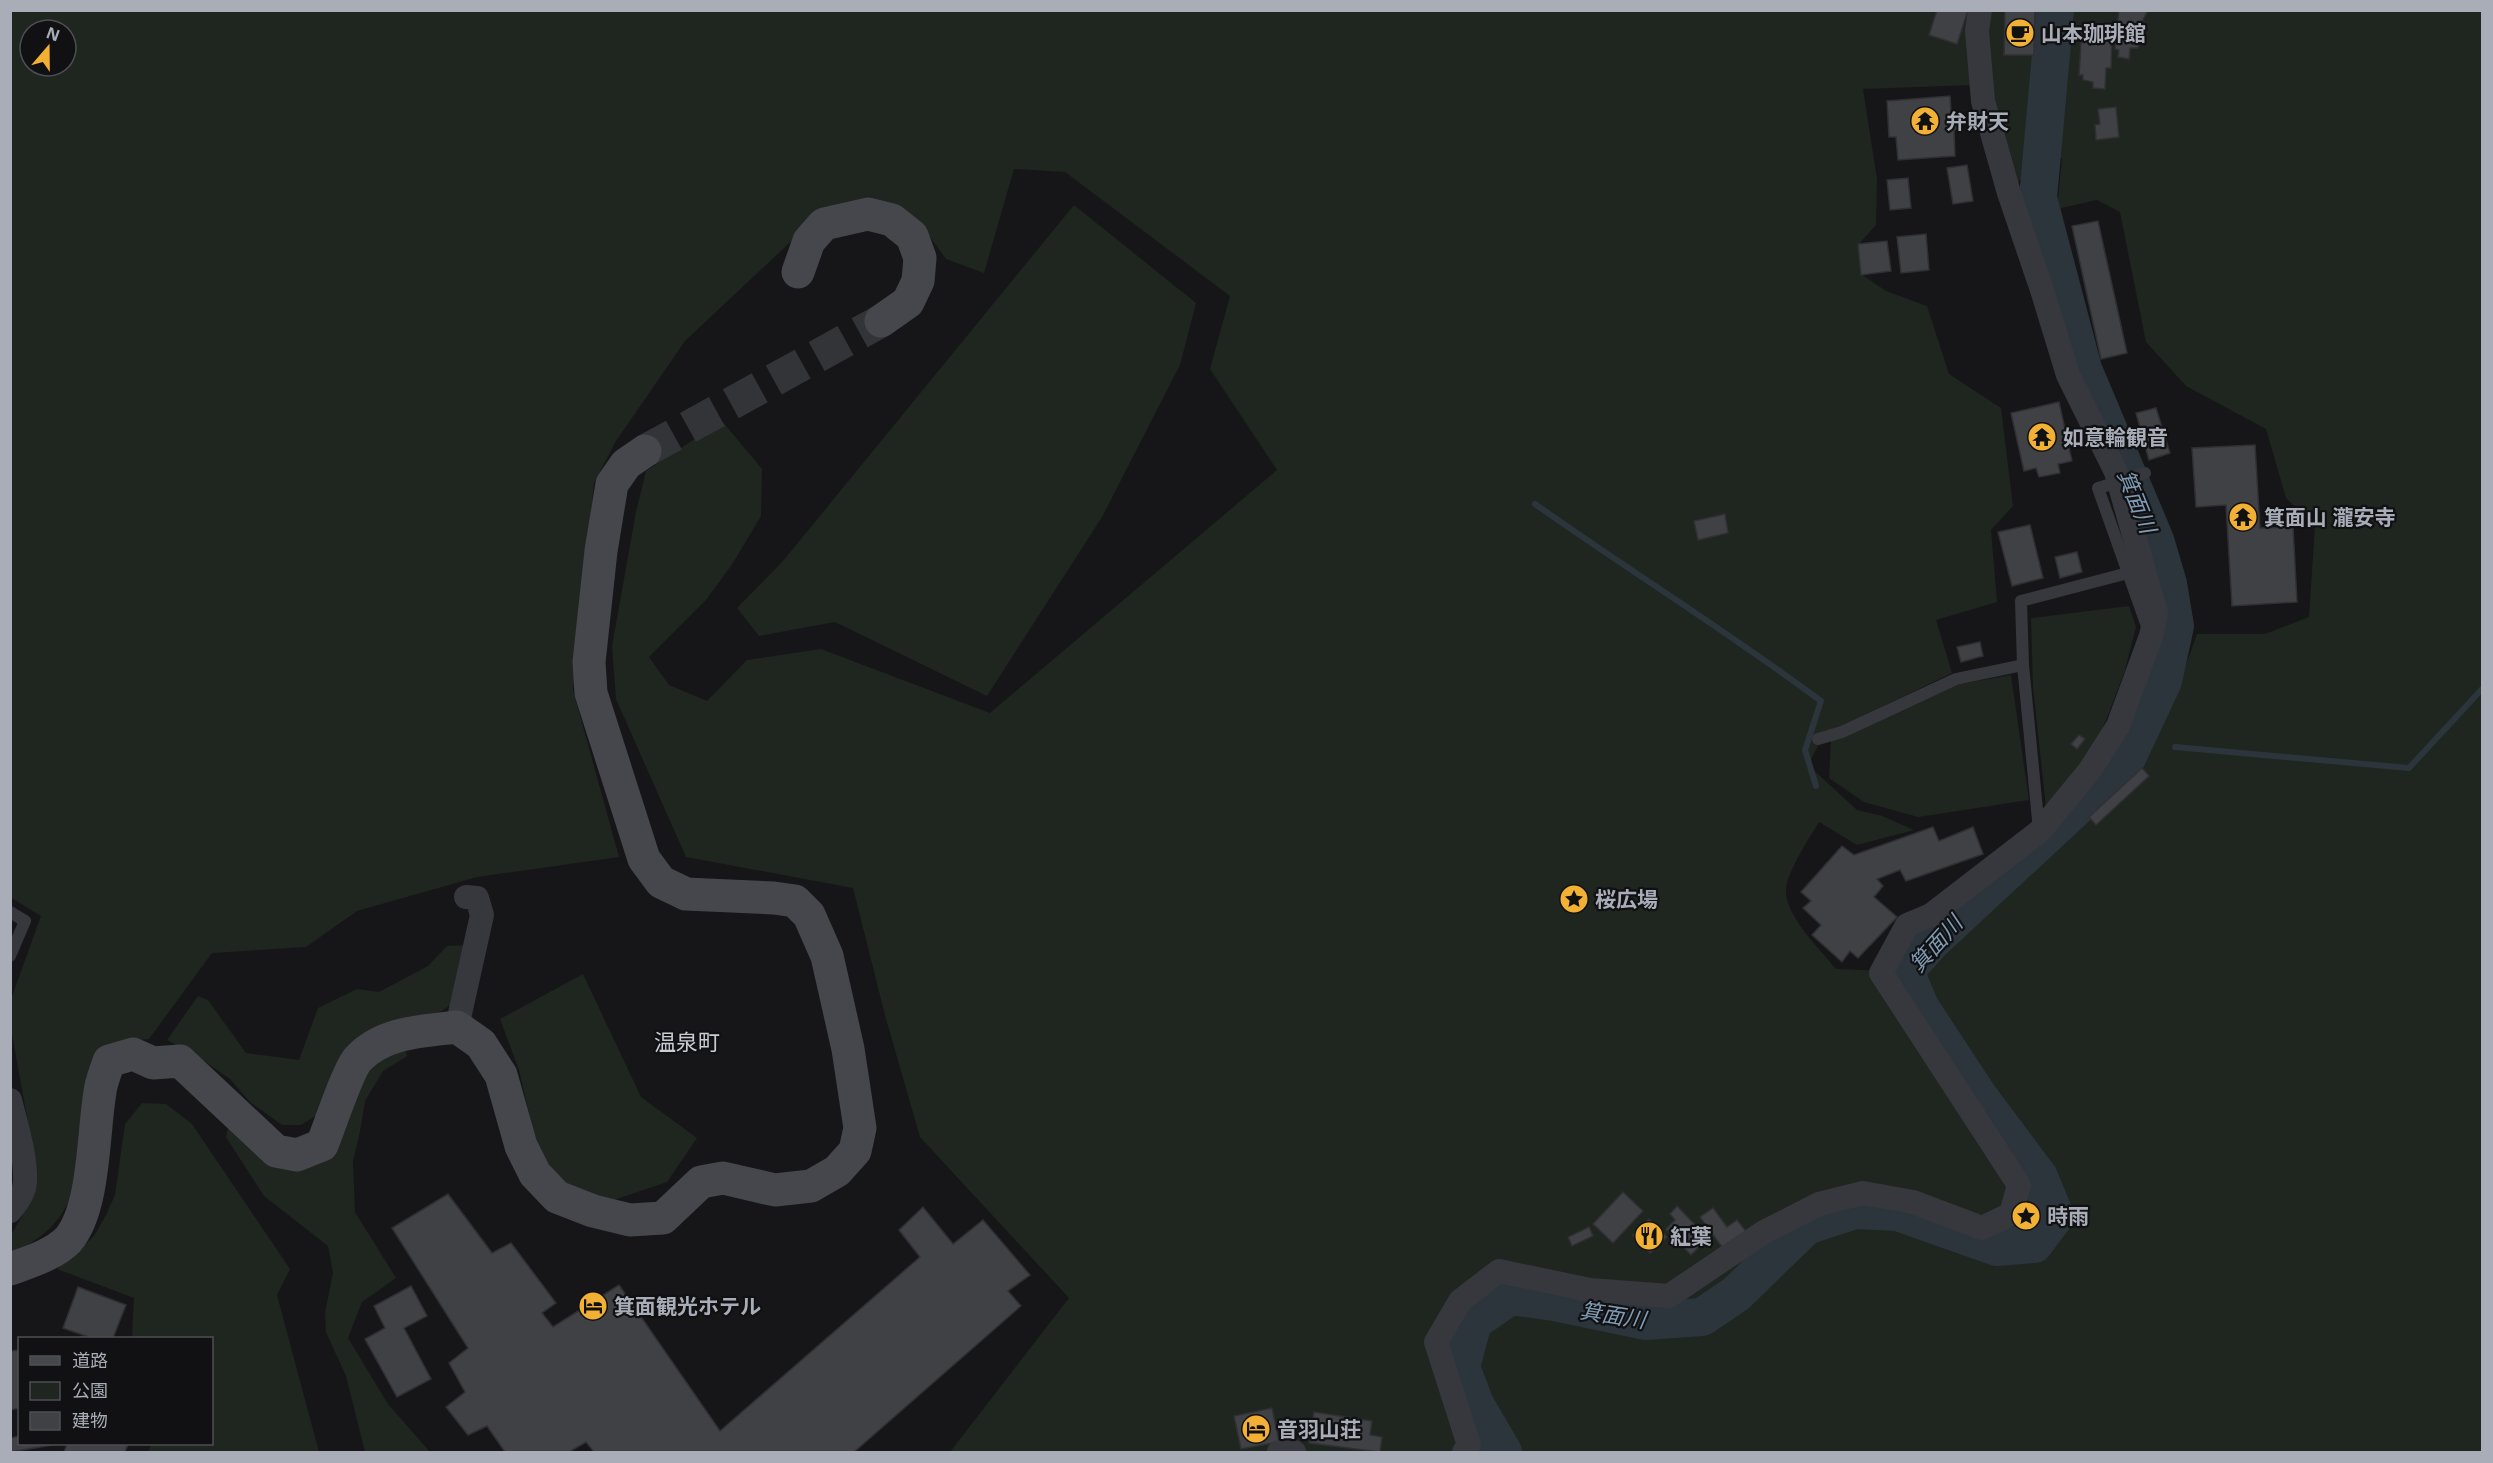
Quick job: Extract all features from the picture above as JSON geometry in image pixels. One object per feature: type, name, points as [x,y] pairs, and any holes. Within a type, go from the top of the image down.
[{"type":"street","points":[[1464,1452],[1469,1445],[1436,1342],[1460,1301],[1498,1271],[1590,1290],[1669,1296],[1764,1232],[1820,1204],[1863,1193],[1913,1202],[1982,1228],[2011,1214],[2019,1185],[1881,973],[1907,925],[1931,915],[2040,831],[2090,770],[2118,726],[2151,636],[2156,613],[2116,472],[2068,375],[2042,290],[2008,193],[1983,101],[1977,31],[1980,10]]},
{"type":"street","points":[[798,272],[809,241],[824,224],[868,214],[892,220],[912,236],[920,258],[918,281],[908,303],[880,321]]},
{"type":"street","points":[[10,1269],[43,1257],[67,1240],[80,1220],[89,1187],[100,1090],[109,1061],[133,1053],[153,1063],[180,1061],[276,1150],[297,1155],[322,1145],[356,1061],[371,1048],[389,1038],[458,1027],[481,1044],[501,1075],[521,1146],[535,1174],[557,1197],[593,1211],[630,1220],[663,1218],[701,1182],[723,1178],[775,1190],[811,1186],[837,1172],[855,1151],[860,1128],[848,1049],[827,956],[809,915],[795,901],[686,894],[661,882],[644,859],[591,693],[589,662],[612,484],[626,464],[645,451]]},
{"type":"street","points":[[458,1027],[483,915],[477,898],[466,897]]},
{"type":"street","points":[[10,1100],[25,1183],[18,1201],[10,1211]]},
{"type":"street","points":[[1279,1452],[1294,1452]]},
{"type":"lane","points":[[2145,473],[2098,488],[2151,636]]},
{"type":"lane","points":[[2040,831],[2022,665],[2021,601],[2128,573]]},
{"type":"lane","points":[[1818,739],[1842,732],[1956,679],[2022,665]]},
{"type":"lane","points":[[10,912],[25,921],[10,956]]},
{"type":"green space","points":[[10,11],[2482,11],[2482,1452],[950,1452],[1069,1298],[920,1137],[886,1019],[853,888],[686,857],[616,699],[612,646],[636,512],[646,471],[722,421],[762,469],[761,516],[733,563],[706,600],[649,657],[669,685],[707,701],[747,660],[821,649],[990,713],[1277,470],[1210,369],[1230,296],[1065,172],[1014,169],[984,273],[946,259],[919,222],[817,217],[685,341],[616,441],[594,483],[573,690],[619,857],[477,877],[357,911],[306,947],[212,953],[149,1039],[124,1041],[70,1199],[52,1226],[11,1255],[11,1235],[28,1206],[35,1161],[11,1029],[11,999],[41,916],[10,897]],"holes":[[[1971,85],[1998,192],[2062,158],[2057,209],[2097,200],[2120,212],[2146,342],[2186,386],[2266,429],[2286,498],[2315,526],[2309,617],[2265,634],[2197,634],[2178,687],[2142,768],[1914,972],[1836,969],[1798,923],[1788,903],[1786,886],[1804,847],[1819,822],[1857,845],[1914,830],[1882,816],[1857,810],[1808,765],[1821,740],[1848,723],[1952,673],[1936,620],[1997,602],[1991,530],[2013,506],[2001,408],[1949,374],[1927,306],[1886,291],[1861,274],[1858,245],[1876,225],[1877,179],[1863,89]]]},
{"type":"green space","points":[[1074,205],[1196,303],[1180,365],[1102,517],[987,696],[835,622],[759,636],[737,608],[783,561]]},
{"type":"green space","points":[[2129,606],[2136,627],[2125,670],[2107,718],[2091,753],[2046,808],[2033,687],[2031,618]]},
{"type":"green space","points":[[2011,675],[2029,800],[1918,817],[1864,802],[1829,778],[1831,740],[1960,684]]},
{"type":"green space","points":[[468,945],[453,1003],[432,1018],[391,1027],[320,1113],[301,1125],[282,1125],[250,1102],[230,1079],[197,1056],[167,1040],[198,996],[208,1000],[246,1053],[299,1060],[318,1008],[357,989],[379,992],[428,966],[447,946]]},
{"type":"green space","points":[[583,974],[641,1097],[697,1138],[667,1182],[611,1201],[561,1186],[538,1152],[519,1070],[500,1019]]},
{"type":"green space","points":[[404,1043],[407,1056],[383,1071],[365,1101],[353,1162],[355,1212],[396,1278],[362,1302],[348,1338],[388,1404],[430,1452],[365,1452],[346,1376],[326,1332],[325,1312],[333,1273],[328,1246],[264,1196],[226,1137],[228,1128],[306,1161],[362,1065]]},
{"type":"green space","points":[[142,1103],[166,1104],[192,1124],[290,1269],[277,1295],[319,1452],[148,1452],[151,1445],[213,1445],[213,1337],[132,1337],[134,1298],[57,1269],[94,1236],[106,1215],[115,1195],[125,1124]]},
{"type":"building","points":[[1937,10],[1968,10],[1957,44],[1929,35]]},
{"type":"building","name":"山本珈琲館","points":[[2005,10],[2035,10],[2034,55],[2004,55]]},
{"type":"building","points":[[2119,10],[2148,10],[2142,22],[2138,48],[2130,48],[2129,59],[2118,57],[2119,50],[2115,49]]},
{"type":"building","points":[[2082,28],[2112,29],[2111,68],[2106,68],[2105,89],[2093,88],[2093,82],[2083,80],[2083,75],[2079,75]]},
{"type":"building","name":"弁財天","points":[[1950,96],[1951,112],[1961,111],[1962,129],[1954,130],[1955,156],[1898,160],[1896,137],[1889,137],[1887,101]]},
{"type":"building","points":[[2116,107],[2119,137],[2096,140],[2095,125],[2100,124],[2098,109]]},
{"type":"building","points":[[1967,165],[1973,201],[1953,204],[1947,168]]},
{"type":"building","points":[[1908,178],[1911,208],[1890,210],[1887,180]]},
{"type":"building","points":[[2098,221],[2127,353],[2101,359],[2072,226]]},
{"type":"building","points":[[1926,234],[1929,270],[1901,273],[1897,237]]},
{"type":"building","points":[[1887,241],[1891,271],[1861,275],[1858,244]]},
{"type":"building","name":"如意輪観音","points":[[2059,402],[2072,461],[2058,464],[2060,473],[2039,477],[2036,468],[2024,471],[2011,413]]},
{"type":"building","points":[[2156,408],[2170,453],[2149,460],[2136,413]]},
{"type":"building","name":"箕面山 瀧安寺","points":[[2255,445],[2260,528],[2293,527],[2297,602],[2232,606],[2226,505],[2196,507],[2192,448]]},
{"type":"building","points":[[1725,514],[1728,533],[1698,540],[1694,521]]},
{"type":"building","points":[[2030,525],[2043,578],[2012,586],[1998,532]]},
{"type":"building","points":[[2077,552],[2082,572],[2060,578],[2055,557]]},
{"type":"building","points":[[1980,642],[1983,656],[1961,662],[1957,647]]},
{"type":"building","points":[[2079,735],[2085,739],[2077,749],[2071,744]]},
{"type":"building","points":[[2142,768],[2149,776],[2096,825],[2089,817]]},
{"type":"building","points":[[1933,827],[1939,841],[1973,827],[1983,854],[1906,881],[1900,870],[1877,879],[1883,886],[1874,897],[1897,917],[1858,958],[1850,951],[1842,962],[1812,935],[1821,925],[1803,908],[1811,901],[1801,892],[1842,846],[1854,855]]},
{"type":"building","points":[[1623,1192],[1643,1211],[1613,1243],[1593,1224]]},
{"type":"building","name":"箕面観光ホテル","points":[[448,1194],[492,1253],[511,1243],[556,1303],[542,1313],[553,1327],[619,1285],[720,1431],[920,1257],[899,1230],[923,1207],[953,1244],[983,1220],[1030,1275],[1008,1291],[1021,1306],[854,1452],[594,1452],[586,1442],[569,1452],[505,1452],[487,1426],[468,1435],[446,1407],[465,1392],[449,1363],[468,1348],[392,1228]]},
{"type":"building","points":[[1677,1206],[1708,1238],[1691,1255],[1666,1229],[1675,1220],[1670,1214]]},
{"type":"building","points":[[1713,1208],[1727,1227],[1737,1220],[1748,1234],[1725,1251],[1700,1217]]},
{"type":"building","points":[[1649,1219],[1667,1237],[1650,1253],[1633,1235]]},
{"type":"building","points":[[1589,1227],[1593,1236],[1572,1246],[1568,1237]]},
{"type":"building","points":[[411,1286],[427,1316],[404,1328],[431,1379],[397,1397],[365,1339],[385,1328],[374,1306]]},
{"type":"building","points":[[78,1287],[126,1305],[113,1337],[80,1337],[86,1336],[63,1328]]},
{"type":"building","points":[[18,1350],[18,1408],[10,1410],[10,1351]]},
{"type":"building","name":"音羽山荘","points":[[1272,1408],[1279,1442],[1241,1449],[1234,1416]]},
{"type":"building","points":[[1314,1412],[1372,1421],[1370,1435],[1382,1437],[1380,1452],[1309,1443]]},
{"type":"building","points":[[18,1436],[18,1445],[52,1445],[10,1452],[10,1438]]},
{"type":"building","points":[[67,1445],[128,1445],[125,1452],[64,1452]]},
{"type":"waterway","name":"箕面川","points":[[1503,1452],[1475,1404],[1461,1367],[1473,1322],[1510,1296],[1554,1302],[1645,1321],[1702,1317],[1736,1294],[1806,1226],[1855,1210],[1898,1212],[1997,1247],[2034,1244],[2055,1216],[2039,1177],[1977,1094],[1920,1007],[1905,971],[1931,942],[2125,762],[2163,681],[2175,626],[2168,584],[2155,540],[2083,369],[2038,198],[2055,10]]},
{"type":"waterway","points":[[1535,504],[1821,701],[1805,750],[1816,786]]},
{"type":"waterway","points":[[2175,747],[2409,768],[2482,689]]},
{"type":"tunnel","points":[[645,451],[881,321]]},
{"type":"place","name":"山本珈琲館","points":[[2020,33]]},
{"type":"place","name":"弁財天","points":[[1925,121]]},
{"type":"place","name":"如意輪観音","points":[[2042,437]]},
{"type":"place","name":"箕面山 瀧安寺","points":[[2243,517]]},
{"type":"place","name":"桜広場","points":[[1574,899]]},
{"type":"place","name":"時雨","points":[[2026,1216]]},
{"type":"place","name":"紅葉","points":[[1649,1236]]},
{"type":"place","name":"箕面観光ホテル","points":[[593,1306]]},
{"type":"place","name":"音羽山荘","points":[[1256,1429]]},
{"type":"district","name":"温泉町","points":[[687,1041]]}]
